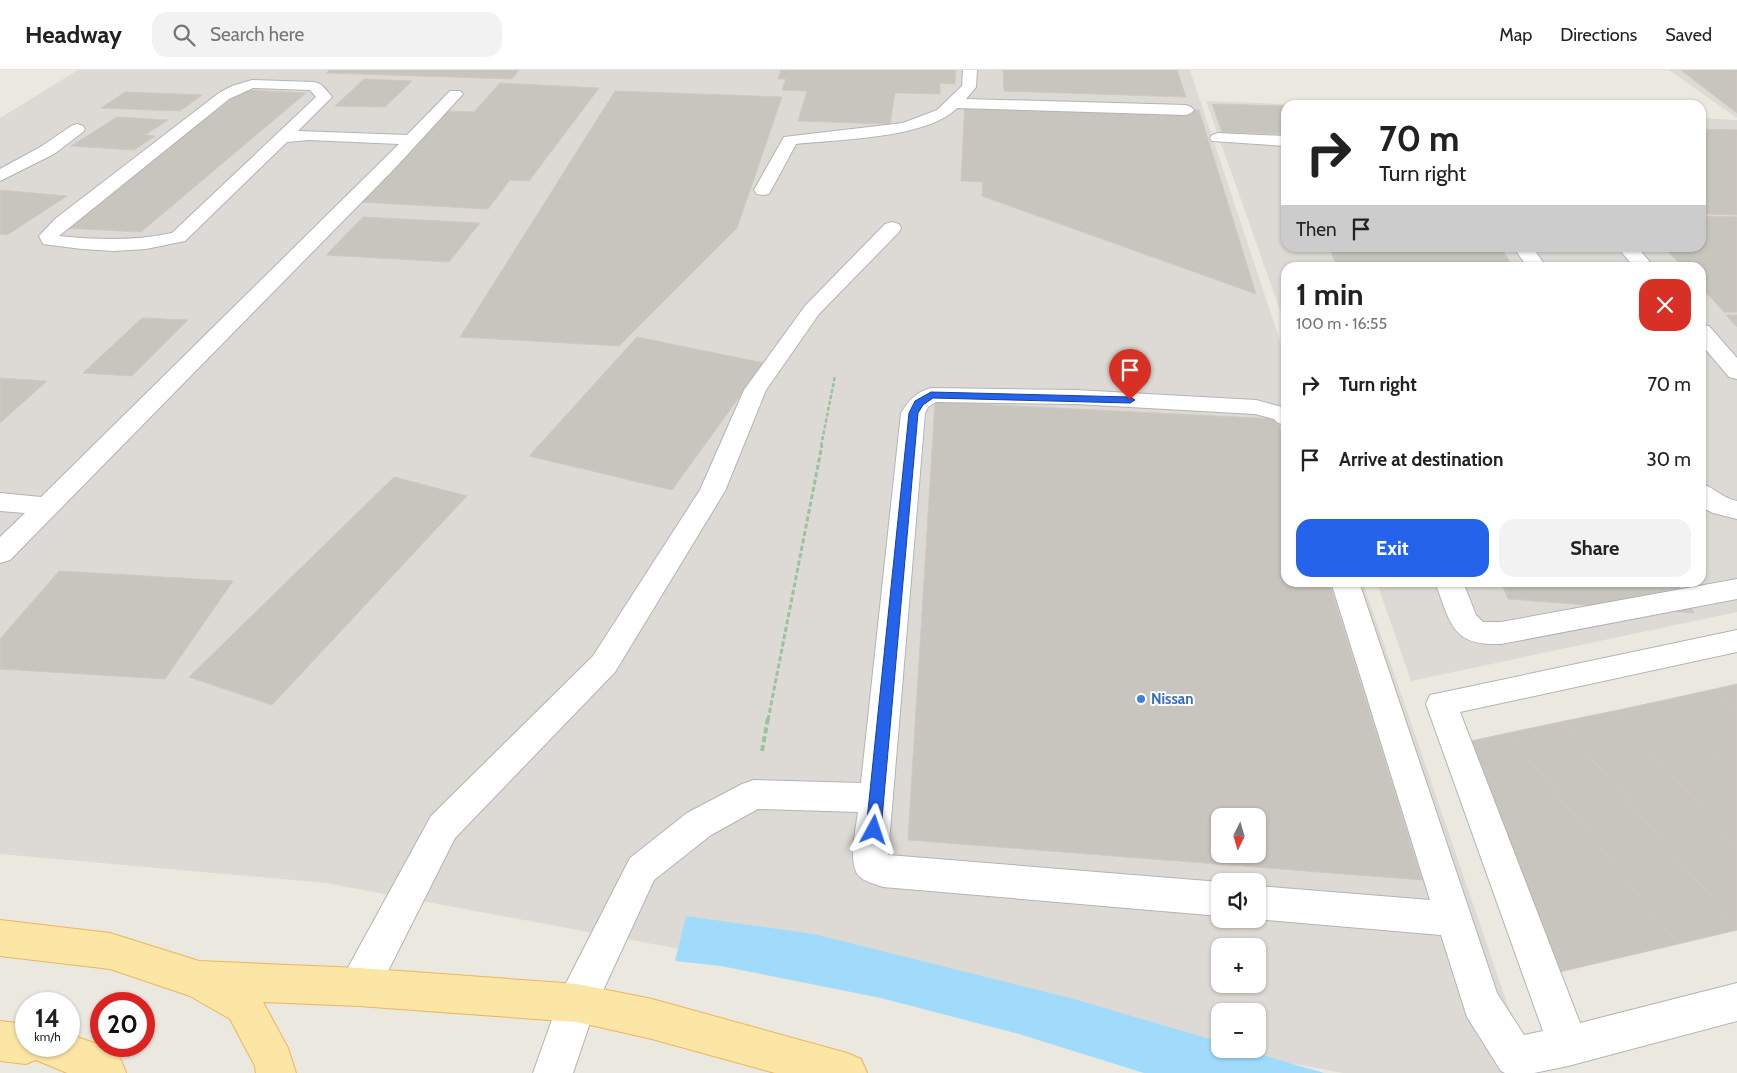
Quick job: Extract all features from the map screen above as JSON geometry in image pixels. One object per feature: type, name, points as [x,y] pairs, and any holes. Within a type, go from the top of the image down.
[{"type":"main road","points":[[0,938],[110,951],[199,980],[244,1005],[274,1062],[276,1073]]},
{"type":"main road","points":[[199,980],[359,987],[577,1003],[652,1019],[847,1073]]},
{"type":"main road","points":[[0,1041],[15,1043]]},
{"type":"main road","points":[[77,1057],[101,1067],[106,1073]]},
{"type":"street","points":[[763,190],[790,140],[906,127],[943,113],[969,87],[970,70]]},
{"type":"street","points":[[284,137],[324,97],[320,90],[314,86],[252,84],[237,88],[224,96],[48,236],[50,240],[125,246],[158,242],[178,237],[284,137],[309,135],[412,140]]},
{"type":"street","points":[[0,553],[412,140],[455,94]]},
{"type":"street","points":[[953,103],[1186,110]]},
{"type":"street","points":[[0,176],[48,150],[78,130]]},
{"type":"street","points":[[1218,138],[1281,141]]},
{"type":"street","points":[[359,987],[442,827],[604,664],[712,491],[755,390],[812,310],[892,228]]},
{"type":"street","points":[[1632,252],[1641,262]]},
{"type":"street","points":[[1706,337],[1737,372]]},
{"type":"street","points":[[1211,898],[883,871],[870,863],[914,413],[919,404],[931,395],[1076,398],[1256,407],[1281,414]]},
{"type":"street","points":[[1706,499],[1720,507],[1737,510]]},
{"type":"street","points":[[0,502],[47,506]]},
{"type":"street","points":[[1346,587],[1480,1003],[1515,1057],[1568,1046],[1737,1002]]},
{"type":"street","points":[[1451,587],[1465,620],[1473,630],[1485,633],[1501,633],[1737,589]]},
{"type":"street","points":[[1568,1046],[1543,974],[1441,704],[1737,641]]},
{"type":"street","points":[[553,1073],[577,1003],[642,869],[698,824],[754,794],[876,798]]},
{"type":"street","points":[[1266,904],[1452,919]]},
{"type":"path","points":[[754,794],[835,376]]},
{"type":"shaded area","points":[[78,70],[1190,70],[1281,344],[1281,587],[1364,587],[1531,1073],[1343,1073],[1263,1058],[1266,1058],[1266,1003],[1211,1003],[1211,1048],[326,883],[0,854],[0,118]]},
{"type":"shaded area","points":[[1669,70],[1737,70],[1737,118]]},
{"type":"shaded area","points":[[1206,101],[1281,104],[1281,252],[1706,252],[1706,118],[1737,120],[1737,612],[1411,681],[1378,587],[1706,587],[1706,262],[1281,262],[1281,313]]},
{"type":"water","points":[[686,916],[814,934],[1074,999],[1211,1039],[1211,1058],[1266,1058],[1266,1056],[1324,1073],[1144,1073],[1019,1034],[881,998],[721,966],[675,961]]},
{"type":"building","points":[[329,70],[519,70],[512,79],[326,73]]},
{"type":"building","points":[[781,70],[956,70],[955,84],[940,83],[940,94],[895,93],[890,124],[798,121],[807,91],[782,90],[786,79],[778,79]]},
{"type":"building","points":[[1003,70],[1177,70],[1186,97],[1004,91]]},
{"type":"building","points":[[1681,70],[1737,70],[1737,113]]},
{"type":"building","points":[[364,79],[412,81],[385,107],[335,106]]},
{"type":"building","points":[[500,83],[599,88],[529,181],[510,180],[488,209],[360,202],[449,111],[474,112]]},
{"type":"building","points":[[243,90],[306,93],[141,232],[63,228]]},
{"type":"building","points":[[615,91],[782,97],[737,228],[619,346],[460,337]]},
{"type":"building","points":[[125,92],[202,95],[180,111],[101,108]]},
{"type":"building","points":[[965,102],[1199,110],[1256,294],[982,196],[983,182],[961,181]]},
{"type":"building","points":[[1212,104],[1281,106],[1281,134],[1222,132]]},
{"type":"building","points":[[117,117],[168,120],[145,135],[155,136],[134,150],[71,146]]},
{"type":"building","points":[[1706,129],[1737,130],[1737,215],[1706,214]]},
{"type":"building","points":[[0,190],[67,196],[7,235],[0,234]]},
{"type":"building","points":[[1706,216],[1737,217],[1737,312],[1724,312],[1706,292],[1706,262],[1678,262],[1669,252],[1706,252]]},
{"type":"building","points":[[363,217],[480,223],[449,262],[326,255]]},
{"type":"building","points":[[1331,252],[1504,252],[1510,262],[1335,262]]},
{"type":"building","points":[[1726,315],[1737,315],[1737,327]]},
{"type":"building","points":[[142,318],[188,320],[132,376],[83,373]]},
{"type":"building","points":[[637,337],[764,363],[672,490],[529,456]]},
{"type":"building","points":[[0,378],[47,381],[0,423]]},
{"type":"building","name":"Nissan","points":[[935,402],[1277,419],[1281,432],[1281,587],[1331,587],[1422,880],[908,840]]},
{"type":"building","points":[[394,477],[467,496],[272,705],[189,677]]},
{"type":"building","points":[[59,571],[233,581],[165,679],[0,669],[0,639]]},
{"type":"building","points":[[1503,587],[1679,587],[1694,613],[1508,599]]},
{"type":"building","points":[[1737,684],[1737,711],[1715,689]]},
{"type":"building","points":[[1715,689],[1737,711],[1737,775],[1665,700]]},
{"type":"building","points":[[1665,700],[1737,775],[1737,847],[1614,711]]},
{"type":"building","points":[[1614,711],[1737,847],[1737,927],[1560,722]]},
{"type":"building","points":[[1560,722],[1737,927],[1737,930],[1678,944],[1508,733]]},
{"type":"building","points":[[1508,733],[1678,944],[1555,973],[1471,741]]},
{"type":"place","name":"Nissan","points":[[1141,699]]},
{"type":"route","points":[[874,830],[914,413],[919,404],[931,395],[1130,400]]}]
